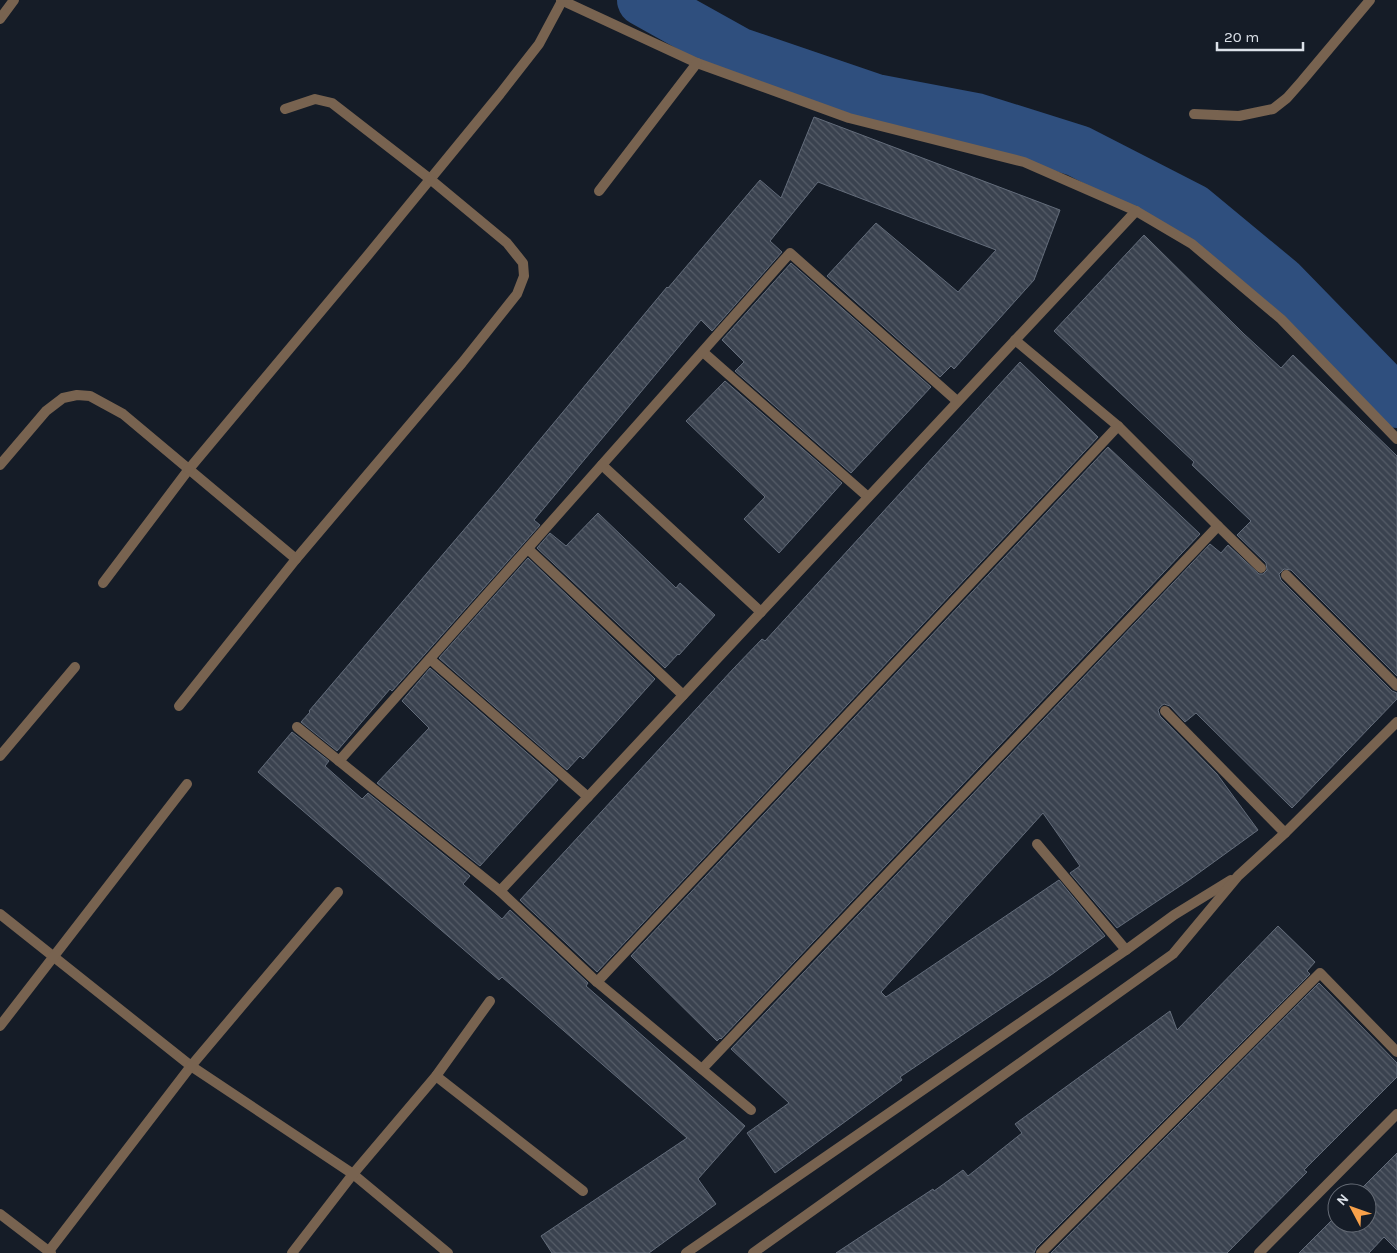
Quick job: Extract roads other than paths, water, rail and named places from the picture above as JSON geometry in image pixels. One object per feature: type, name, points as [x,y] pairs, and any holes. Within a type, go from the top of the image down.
[{"type":"street","points":[[0,19],[14,0]]},
{"type":"street","points":[[103,583],[189,469],[500,94],[538,44],[561,0],[697,63],[849,118],[1024,162],[1136,211],[1192,244],[1282,318],[1397,439]]},
{"type":"street","points":[[1194,114],[1239,116],[1272,109],[1287,98],[1370,0]]},
{"type":"street","points":[[599,192],[697,63]]},
{"type":"street","points":[[179,706],[296,559],[462,363],[517,294],[524,276],[523,263],[507,243],[430,179],[332,103],[315,99],[285,109]]},
{"type":"street","points":[[500,891],[1136,211]]},
{"type":"street","points":[[339,761],[790,253],[957,401]]},
{"type":"street","points":[[1016,340],[1118,426],[1261,568]]},
{"type":"street","points":[[703,352],[868,497]]},
{"type":"street","points":[[0,465],[46,411],[64,398],[77,395],[90,396],[123,414],[296,559]]},
{"type":"street","points":[[597,982],[1118,426]]},
{"type":"street","points":[[602,465],[761,612]]},
{"type":"street","points":[[702,1069],[1218,526]]},
{"type":"street","points":[[528,548],[683,695]]},
{"type":"street","points":[[1286,575],[1397,686]]},
{"type":"street","points":[[430,659],[588,797]]},
{"type":"street","points":[[0,756],[74,667]]},
{"type":"street","points":[[1165,711],[1286,833]]},
{"type":"street","points":[[753,1253],[1173,954],[1238,876],[1286,833],[1397,722]]},
{"type":"street","points":[[297,727],[500,891],[597,982],[751,1110]]},
{"type":"street","points":[[0,1026],[187,784]]},
{"type":"street","points":[[1037,844],[1126,950]]},
{"type":"street","points":[[686,1253],[1174,915],[1238,876]]},
{"type":"street","points":[[0,1214],[50,1252],[191,1066],[338,892]]},
{"type":"street","points":[[0,914],[191,1066],[353,1174],[448,1253]]},
{"type":"street","points":[[1041,1253],[1320,973],[1397,1052]]},
{"type":"street","points":[[292,1253],[353,1174],[436,1076],[490,1001]]},
{"type":"street","points":[[436,1076],[583,1191]]},
{"type":"street","points":[[1259,1253],[1397,1114]]},
{"type":"waterway","points":[[643,0],[738,53],[876,100],[976,119],[1078,151],[1193,210],[1280,282],[1397,402]]}]
